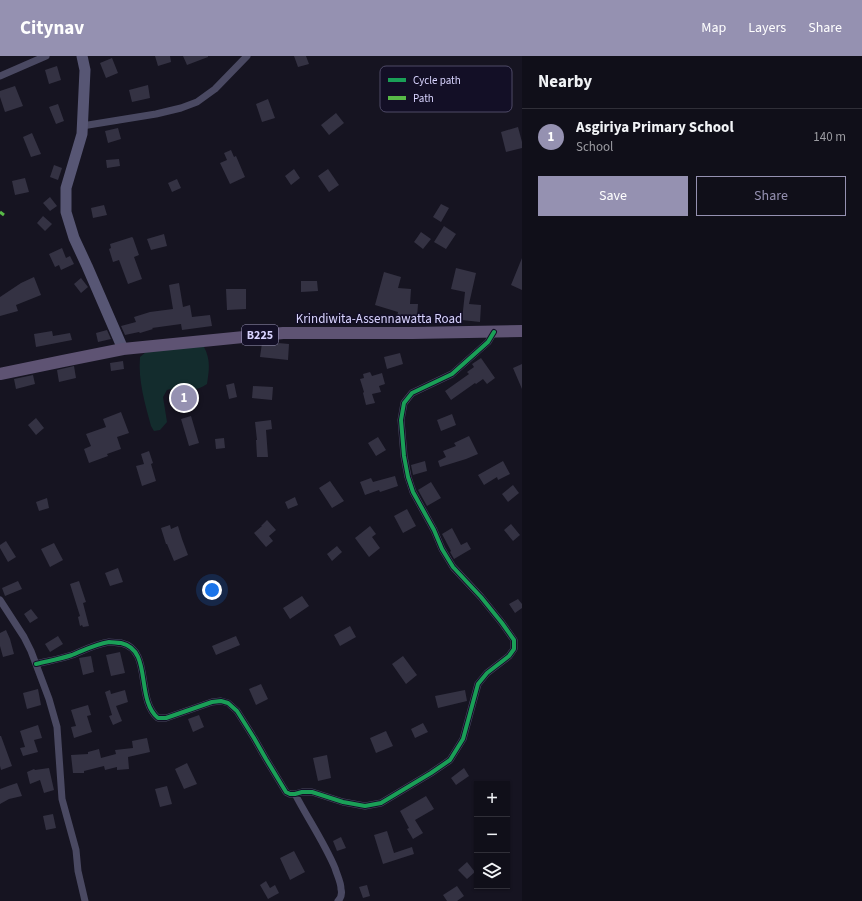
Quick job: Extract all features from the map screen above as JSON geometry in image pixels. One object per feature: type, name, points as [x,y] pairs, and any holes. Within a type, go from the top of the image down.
[{"type":"main road","name":"Krindiwita-Assennawatta Road","points":[[0,374],[123,349],[283,333],[412,334],[522,331]]},
{"type":"street","points":[[0,76],[46,56]]},
{"type":"street","points":[[82,56],[85,70],[82,134],[66,188],[66,212],[74,238],[123,349]]},
{"type":"street","points":[[82,126],[156,114],[182,108],[197,102],[215,89],[247,56]]},
{"type":"street","points":[[36,664],[112,642],[128,646],[135,651],[141,663],[147,702],[153,714],[158,718],[166,718],[212,702],[220,701],[228,703],[237,711],[286,792],[290,794],[312,792],[343,802],[365,806],[381,803],[432,773],[450,760],[463,739],[478,684],[487,673],[509,656],[514,648],[514,640],[481,597],[453,567],[442,549],[434,530],[413,492],[408,477],[404,456],[401,420],[404,403],[412,393],[452,374],[488,342],[494,332]]},
{"type":"street","points":[[0,600],[24,637],[31,651],[49,699],[57,728],[62,799],[76,850],[78,871],[85,901]]},
{"type":"street","points":[[295,794],[329,854],[341,890],[338,901]]},
{"type":"green space","points":[[201,346],[204,347],[209,361],[207,384],[203,387],[195,389],[177,388],[167,390],[163,397],[167,422],[160,430],[154,431],[151,426],[142,392],[140,357],[146,352]]},
{"type":"building","points":[[155,56],[170,56],[171,62],[158,66]]},
{"type":"building","points":[[183,56],[208,56],[208,57],[187,65]]},
{"type":"building","points":[[294,56],[306,56],[309,64],[298,67]]},
{"type":"building","points":[[112,58],[118,73],[106,78],[100,63]]},
{"type":"building","points":[[57,66],[61,80],[49,84],[45,70]]},
{"type":"building","points":[[148,85],[150,98],[132,102],[129,90]]},
{"type":"building","points":[[15,86],[23,106],[5,112],[0,97],[0,91]]},
{"type":"building","points":[[268,99],[275,118],[262,122],[256,104]]},
{"type":"building","points":[[58,104],[64,121],[56,124],[49,107]]},
{"type":"building","points":[[336,113],[344,123],[329,135],[321,125]]},
{"type":"building","points":[[518,127],[522,148],[506,152],[501,132]]},
{"type":"building","points":[[118,128],[121,139],[108,143],[105,131]]},
{"type":"building","points":[[32,133],[41,154],[31,157],[23,137]]},
{"type":"building","points":[[231,150],[234,157],[236,156],[245,177],[230,184],[220,163],[227,160],[224,153]]},
{"type":"building","points":[[119,159],[120,166],[107,168],[106,160]]},
{"type":"building","points":[[54,165],[62,168],[58,180],[50,177]]},
{"type":"building","points":[[294,169],[300,178],[291,185],[285,176]]},
{"type":"building","points":[[328,169],[339,185],[329,192],[318,176]]},
{"type":"building","points":[[25,178],[29,192],[15,195],[12,181]]},
{"type":"building","points":[[177,179],[181,188],[172,192],[168,183]]},
{"type":"building","points":[[50,197],[57,206],[50,211],[43,203]]},
{"type":"building","points":[[441,204],[449,208],[441,222],[433,217]]},
{"type":"building","points":[[104,205],[107,215],[93,218],[91,208]]},
{"type":"building","points":[[43,216],[52,224],[45,231],[37,223]]},
{"type":"building","points":[[444,226],[456,234],[446,249],[434,242]]},
{"type":"building","points":[[421,232],[431,239],[423,249],[414,242]]},
{"type":"building","points":[[164,234],[167,246],[151,250],[147,239]]},
{"type":"building","points":[[132,237],[139,255],[134,257],[142,279],[128,284],[119,260],[113,262],[109,249],[111,248],[110,244]]},
{"type":"building","points":[[62,248],[66,258],[70,256],[74,264],[61,270],[59,265],[55,267],[49,254]]},
{"type":"building","points":[[522,258],[522,290],[511,285]]},
{"type":"building","points":[[456,268],[476,273],[469,304],[481,305],[480,322],[462,320],[465,292],[451,289]]},
{"type":"building","points":[[384,272],[401,277],[398,288],[411,289],[410,304],[418,304],[417,318],[397,317],[398,312],[375,305]]},
{"type":"building","points":[[34,277],[41,295],[16,305],[18,311],[0,316],[0,297],[21,283]]},
{"type":"building","points":[[81,278],[88,287],[81,293],[74,284]]},
{"type":"building","points":[[301,281],[317,281],[318,291],[301,292]]},
{"type":"building","points":[[179,283],[183,307],[190,305],[192,317],[210,315],[212,326],[182,330],[181,324],[152,328],[153,329],[140,333],[125,335],[121,326],[136,322],[134,317],[150,312],[173,309],[169,285]]},
{"type":"building","points":[[226,289],[246,289],[246,309],[227,310]]},
{"type":"building","points":[[107,330],[111,339],[98,342],[96,333]]},
{"type":"building","points":[[52,331],[53,336],[70,333],[72,340],[36,347],[34,334]]},
{"type":"building","points":[[262,343],[289,344],[288,360],[260,357]]},
{"type":"building","points":[[400,353],[403,364],[387,369],[384,357]]},
{"type":"building","points":[[481,358],[495,378],[487,384],[483,379],[476,384],[475,383],[451,400],[445,391],[469,374],[467,372],[474,367],[472,364]]},
{"type":"building","points":[[123,361],[124,369],[111,371],[110,363]]},
{"type":"building","points":[[522,364],[522,389],[513,368]]},
{"type":"building","points":[[74,366],[76,378],[59,382],[57,370]]},
{"type":"building","points":[[370,372],[372,376],[382,373],[385,384],[379,386],[381,392],[372,394],[375,403],[366,405],[360,379],[364,378],[363,374]]},
{"type":"building","points":[[33,375],[35,384],[16,389],[14,379]]},
{"type":"building","points":[[234,383],[237,397],[229,399],[226,385]]},
{"type":"building","points":[[253,386],[273,387],[272,400],[252,398]]},
{"type":"building","points":[[180,391],[183,402],[175,404],[172,392]]},
{"type":"building","points":[[121,412],[129,433],[117,437],[121,449],[107,454],[108,456],[89,463],[84,449],[91,446],[86,434],[106,427],[103,419]]},
{"type":"building","points":[[452,414],[456,425],[441,431],[437,420]]},
{"type":"building","points":[[191,416],[199,443],[189,446],[181,419]]},
{"type":"building","points":[[36,418],[44,428],[36,435],[28,425]]},
{"type":"building","points":[[271,420],[272,429],[266,430],[268,457],[257,457],[255,422]]},
{"type":"building","points":[[469,436],[478,454],[440,467],[438,461],[446,457],[443,451],[456,446],[454,443]]},
{"type":"building","points":[[378,437],[386,450],[376,456],[368,443]]},
{"type":"building","points":[[224,438],[225,448],[216,449],[215,439]]},
{"type":"building","points":[[149,451],[156,481],[142,486],[136,466],[144,464],[141,454]]},
{"type":"building","points":[[425,461],[427,471],[413,475],[411,465]]},
{"type":"building","points":[[503,461],[510,474],[498,480],[497,477],[484,485],[478,475]]},
{"type":"building","points":[[395,476],[398,486],[365,495],[360,482],[371,478],[373,482]]},
{"type":"building","points":[[330,481],[344,501],[332,508],[319,488]]},
{"type":"building","points":[[431,482],[441,498],[427,506],[418,490]]},
{"type":"building","points":[[513,485],[519,493],[508,502],[502,494]]},
{"type":"building","points":[[295,497],[298,505],[288,509],[285,502]]},
{"type":"building","points":[[47,498],[49,508],[39,511],[36,502]]},
{"type":"building","points":[[407,509],[416,526],[403,533],[394,516]]},
{"type":"building","points":[[267,520],[276,530],[269,536],[273,541],[266,547],[254,533]]},
{"type":"building","points":[[511,524],[520,535],[513,541],[504,530]]},
{"type":"building","points":[[170,525],[171,529],[178,526],[188,555],[174,561],[166,544],[161,528]]},
{"type":"building","points":[[370,526],[376,534],[372,537],[380,548],[369,557],[355,538]]},
{"type":"building","points":[[452,528],[461,545],[467,542],[471,549],[454,559],[442,534]]},
{"type":"building","points":[[6,541],[16,557],[8,562],[0,548],[0,545]]},
{"type":"building","points":[[54,543],[63,560],[50,567],[41,549]]},
{"type":"building","points":[[337,546],[342,552],[332,561],[327,554]]},
{"type":"building","points":[[118,568],[123,582],[110,586],[105,573]]},
{"type":"building","points":[[18,581],[22,589],[5,596],[2,588]]},
{"type":"building","points":[[79,581],[86,602],[83,603],[89,626],[83,627],[82,625],[80,626],[78,617],[80,616],[70,584]]},
{"type":"building","points":[[302,596],[309,606],[290,619],[283,608]]},
{"type":"building","points":[[518,599],[522,604],[522,608],[515,613],[509,604]]},
{"type":"building","points":[[31,609],[38,618],[30,623],[24,614]]},
{"type":"building","points":[[350,626],[356,637],[340,646],[334,635]]},
{"type":"building","points":[[6,630],[14,654],[3,657],[0,646],[0,633]]},
{"type":"building","points":[[58,636],[63,644],[50,652],[45,644]]},
{"type":"building","points":[[236,636],[240,645],[216,655],[212,646]]},
{"type":"building","points":[[120,652],[125,673],[111,676],[106,655]]},
{"type":"building","points":[[91,656],[94,672],[83,675],[79,658]]},
{"type":"building","points":[[403,656],[417,675],[406,684],[392,664]]},
{"type":"building","points":[[261,684],[268,699],[256,705],[249,689]]},
{"type":"building","points":[[38,689],[41,705],[27,709],[23,693]]},
{"type":"building","points":[[110,690],[111,694],[125,690],[128,702],[116,706],[122,721],[113,725],[109,716],[112,715],[105,692]]},
{"type":"building","points":[[465,690],[467,701],[438,708],[435,696]]},
{"type":"building","points":[[88,705],[91,715],[87,716],[92,732],[74,738],[71,727],[76,726],[71,710]]},
{"type":"building","points":[[199,715],[204,727],[193,732],[188,719]]},
{"type":"building","points":[[423,723],[428,732],[415,738],[411,729]]},
{"type":"building","points":[[38,725],[42,738],[34,740],[38,752],[23,756],[20,748],[25,747],[20,731]]},
{"type":"building","points":[[386,731],[393,746],[376,753],[370,738]]},
{"type":"building","points":[[0,736],[12,766],[1,770],[0,766]]},
{"type":"building","points":[[147,738],[150,752],[128,757],[129,769],[117,770],[117,767],[105,770],[104,766],[84,771],[84,773],[73,773],[71,755],[88,754],[88,752],[99,749],[101,758],[116,754],[115,750],[133,748],[132,741]]},
{"type":"building","points":[[327,755],[331,778],[318,781],[313,758]]},
{"type":"building","points":[[187,763],[197,784],[184,789],[175,769]]},
{"type":"building","points":[[49,768],[54,790],[44,793],[40,780],[30,784],[27,772],[34,769]]},
{"type":"building","points":[[464,768],[469,776],[456,785],[451,778]]},
{"type":"building","points":[[17,783],[22,796],[9,799],[0,804],[0,789]]},
{"type":"building","points":[[167,786],[172,804],[160,807],[155,789]]},
{"type":"building","points":[[426,796],[434,809],[415,820],[423,833],[413,839],[407,829],[409,828],[400,811]]},
{"type":"building","points":[[53,814],[56,828],[46,830],[43,816]]},
{"type":"building","points":[[387,831],[394,853],[412,847],[414,854],[383,864],[374,835]]},
{"type":"building","points":[[341,837],[346,848],[337,851],[333,841]]},
{"type":"building","points":[[294,851],[305,872],[290,880],[280,858]]},
{"type":"building","points":[[467,862],[474,873],[467,879],[458,870]]},
{"type":"building","points":[[266,881],[270,888],[275,885],[279,893],[268,899],[260,885]]},
{"type":"building","points":[[367,885],[370,896],[363,898],[359,887]]},
{"type":"building","points":[[457,886],[464,896],[457,901],[447,901],[443,895]]},
{"type":"marked path","points":[[0,212],[4,215]]},
{"type":"cycle path","points":[[36,664],[72,655],[109,642],[121,643],[131,647],[137,655],[141,665],[147,699],[151,710],[158,718],[166,718],[212,702],[221,701],[228,703],[237,711],[286,792],[290,794],[312,792],[343,802],[365,806],[381,803],[450,760],[463,739],[478,684],[487,673],[509,656],[514,649],[514,640],[481,597],[453,567],[442,549],[434,530],[413,492],[408,477],[404,456],[401,420],[404,403],[412,393],[452,374],[488,342],[494,332]]},
{"type":"place","name":"Asgiriya Primary School","points":[[184,398]]}]
